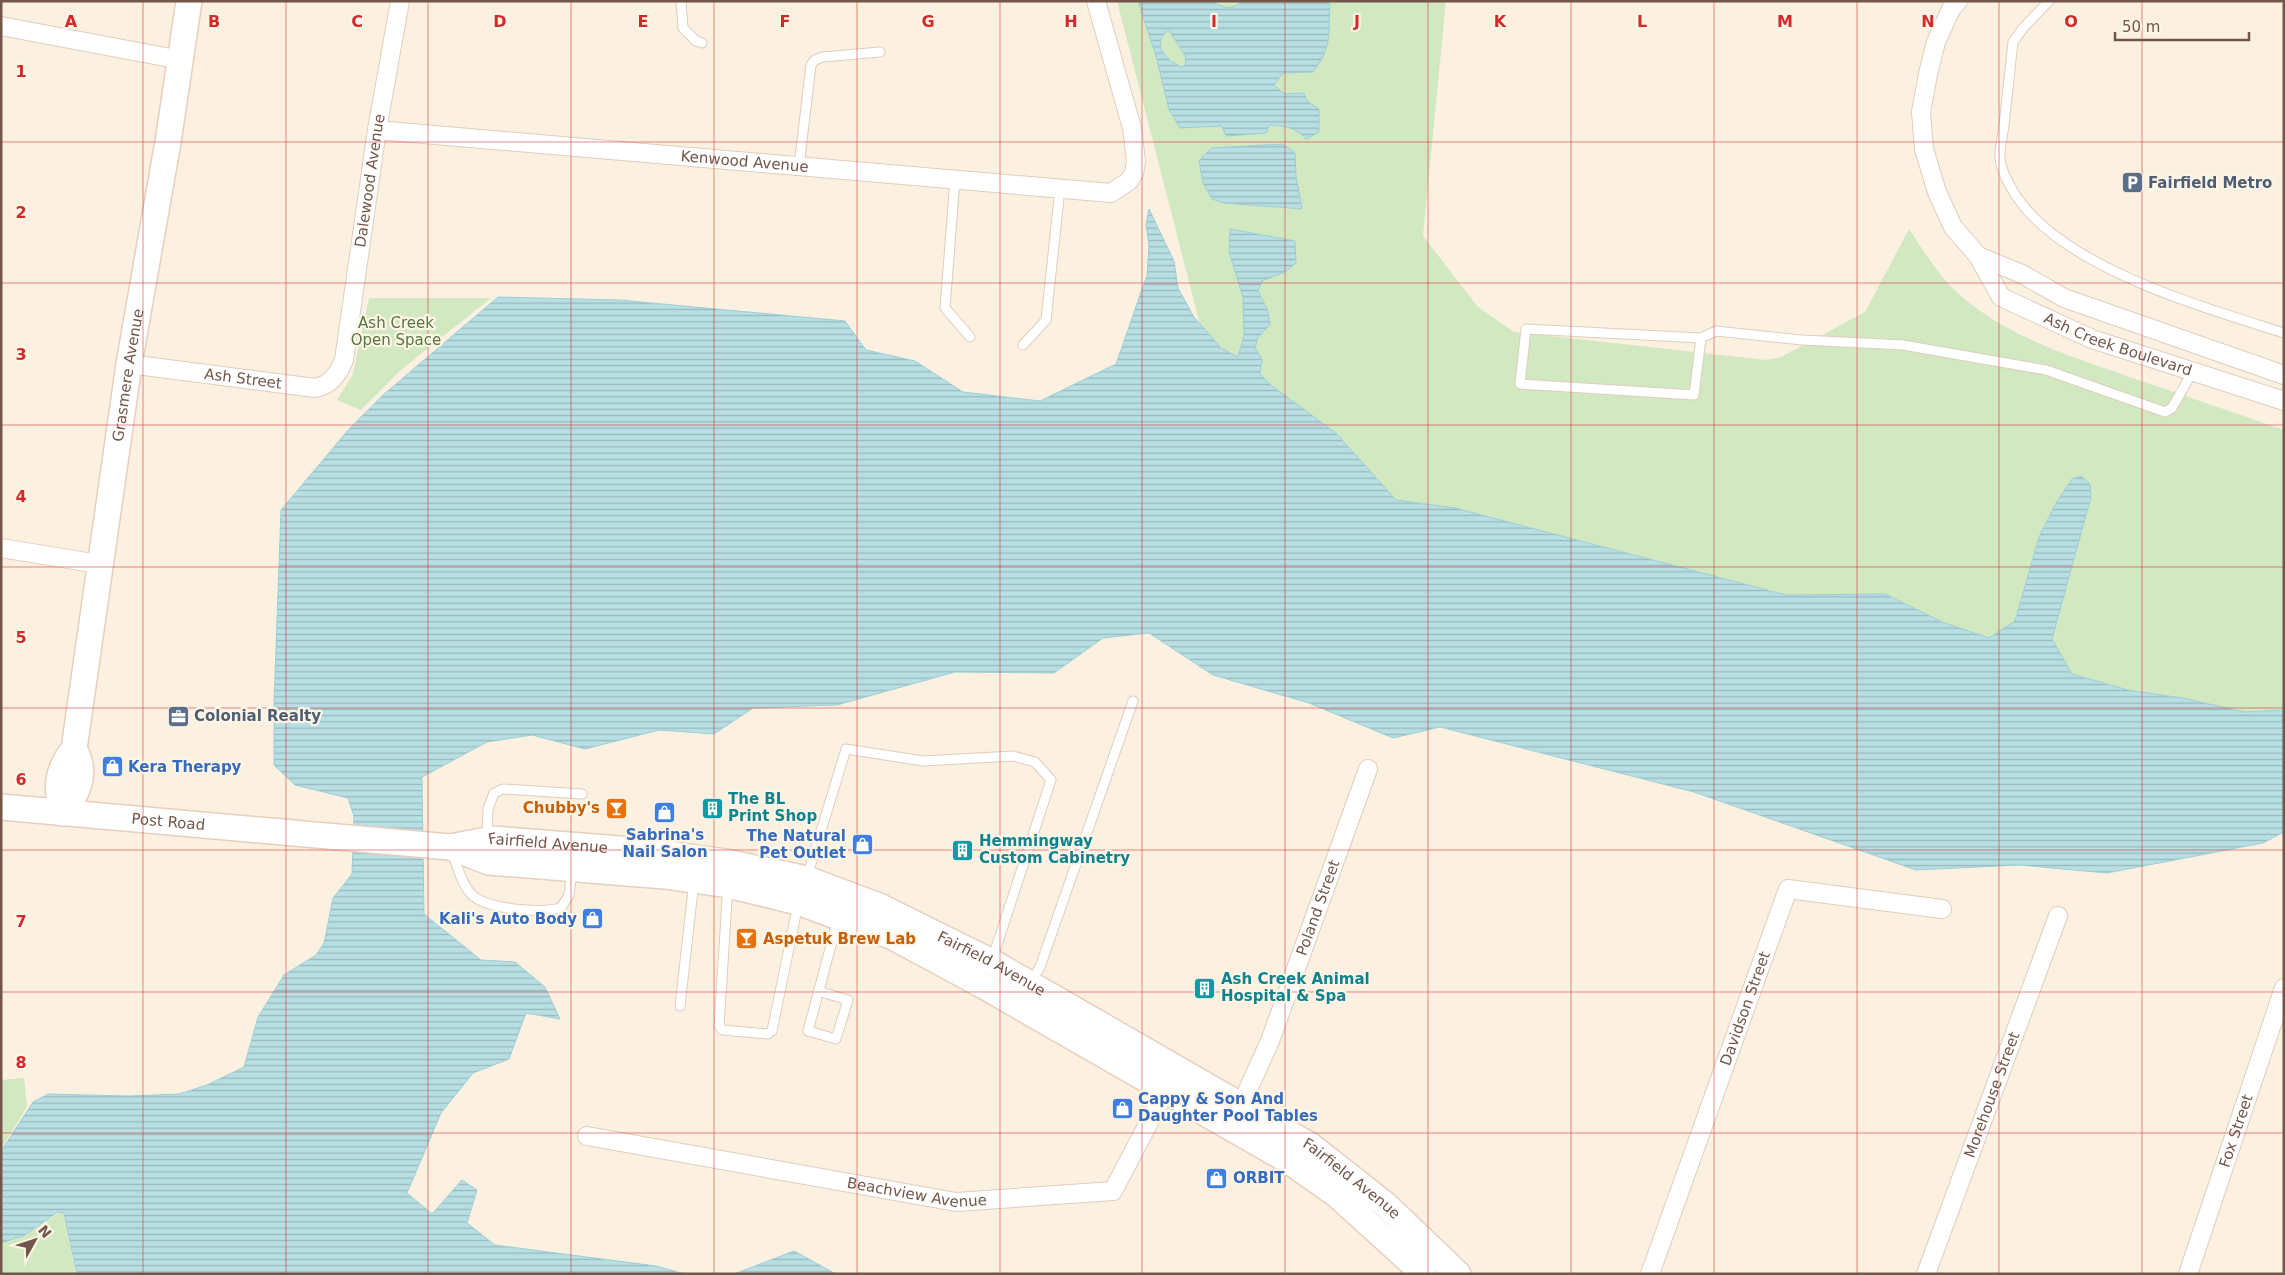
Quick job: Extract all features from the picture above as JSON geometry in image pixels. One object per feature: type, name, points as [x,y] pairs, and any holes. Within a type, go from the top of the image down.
[{"type":"main road","name":"Grasmere Avenue","points":[[62,814],[57,790],[63,762],[74,749],[129,364],[190,1]]},
{"type":"main road","name":"Post Road","points":[[1,807],[62,814],[335,837]]},
{"type":"main road","name":"Fairfield Avenue","points":[[335,837],[442,846],[487,840],[646,851],[726,862],[802,890],[839,917],[891,936],[982,985],[1289,1161],[1338,1195],[1424,1274]]},
{"type":"main road","name":"Fairfield Avenue","points":[[442,846],[489,862],[728,885],[802,890],[879,906],[992,962],[1311,1146],[1386,1205],[1458,1274]]},
{"type":"main road","points":[[982,985],[992,962]]},
{"type":"main road","points":[[1018,1006],[1030,984]]},
{"type":"main road","points":[[1370,1223],[1386,1205]]},
{"type":"street","name":"Dalewood Avenue","points":[[344,360],[377,130],[400,1]]},
{"type":"street","name":"Kenwood Avenue","points":[[377,130],[1111,193],[1122,187],[1134,173],[1136,162],[1132,128],[1096,1]]},
{"type":"street","name":"Ash Creek Boulevard","points":[[1958,1],[1951,9],[1936,42],[1920,112],[1924,149],[1937,192],[1953,226],[1978,256],[2001,297],[2092,339],[2284,401]]},
{"type":"street","points":[[1,26],[181,60]]},
{"type":"street","name":"Ash Creek Boulevard","points":[[1978,256],[2022,274],[2064,298],[2284,375]]},
{"type":"street","name":"Ash Street","points":[[129,364],[315,388],[323,386],[338,374],[344,360]]},
{"type":"street","points":[[1,548],[99,564]]},
{"type":"street","name":"Poland Street","points":[[1230,1128],[1242,1106],[1270,1041],[1368,769]]},
{"type":"street","name":"Davidson Street","points":[[1650,1274],[1788,889],[1942,909]]},
{"type":"street","name":"Morehouse Street","points":[[1926,1274],[2058,916]]},
{"type":"street","name":"Fox Street","points":[[2188,1274],[2284,988]]},
{"type":"street","name":"Beachview Avenue","points":[[587,1136],[956,1202],[1113,1191],[1167,1091],[1177,1068]]},
{"type":"lane","points":[[681,1],[682,28],[696,41],[702,43]]},
{"type":"lane","points":[[2049,1],[2024,27],[2013,42],[2000,160],[2006,179],[2020,203],[2042,225],[2062,241],[2133,280],[2182,299],[2284,333]]},
{"type":"lane","points":[[799,166],[811,65],[815,60],[823,57],[880,52]]},
{"type":"lane","points":[[955,180],[945,308],[970,337]]},
{"type":"lane","points":[[1023,345],[1046,320],[1060,189]]},
{"type":"lane","points":[[1701,338],[1694,395],[1520,384],[1526,329],[1701,338],[1716,331],[1802,340],[1903,345],[2046,370],[2165,412],[2172,408],[2192,371]]},
{"type":"lane","points":[[1030,984],[1040,967],[1133,701]]},
{"type":"lane","points":[[728,885],[719,1025],[722,1030],[768,1034],[772,1031],[802,890],[846,749],[924,761],[1013,756],[1035,762],[1051,780],[992,962]]},
{"type":"lane","points":[[487,840],[488,809],[494,793],[503,789],[582,794]]},
{"type":"lane","points":[[442,846],[471,894],[488,905],[543,911],[561,908],[569,895],[572,869]]},
{"type":"lane","points":[[680,1006],[694,881]]},
{"type":"lane","points":[[818,991],[848,1000],[836,1038],[808,1031],[818,991],[839,917]]},
{"type":"green space","points":[[1117,1],[1446,1],[1423,236],[1478,307],[1514,332],[1766,360],[1781,357],[1865,312],[1909,229],[1953,289],[1972,305],[2008,328],[2068,355],[2284,430],[2284,760],[1398,547],[1220,403]]},
{"type":"green space","name":"Ash Creek Open Space","points":[[369,298],[491,298],[402,369],[361,410],[337,400],[353,374]]},
{"type":"green space","points":[[24,1078],[27,1107],[1,1149],[1,1080]]},
{"type":"green space","points":[[59,1213],[64,1213],[76,1274],[1,1274],[1,1243],[25,1235]]},
{"type":"water","points":[[1138,1],[1214,1],[1228,7],[1235,6],[1241,1],[1328,1],[1330,4],[1327,47],[1313,72],[1283,73],[1274,85],[1284,94],[1304,93],[1307,101],[1319,109],[1319,132],[1306,139],[1294,130],[1274,125],[1269,125],[1266,133],[1226,136],[1222,126],[1180,128],[1169,109],[1156,56]],"holes":[[[1169,30],[1185,56],[1186,64],[1182,67],[1171,61],[1162,51],[1161,40],[1163,35]]]},
{"type":"water","points":[[1283,144],[1295,153],[1296,176],[1302,209],[1224,203],[1212,199],[1203,183],[1199,161],[1211,148]]},
{"type":"water","points":[[1149,209],[1174,261],[1178,288],[1194,317],[1221,348],[1238,357],[1244,336],[1243,297],[1229,252],[1230,229],[1295,241],[1296,263],[1285,272],[1262,281],[1258,291],[1268,311],[1270,325],[1258,337],[1255,347],[1262,360],[1260,374],[1272,386],[1336,433],[1396,500],[1455,508],[1786,595],[1885,594],[1942,622],[1989,638],[2015,621],[2039,537],[2056,503],[2072,479],[2081,476],[2090,484],[2091,497],[2052,639],[2072,674],[2128,690],[2182,698],[2245,712],[2284,710],[2284,832],[2263,843],[2107,873],[2019,865],[1916,870],[1694,792],[1440,727],[1393,738],[1309,703],[1213,675],[1149,633],[1103,638],[1054,673],[955,672],[837,705],[753,708],[714,734],[659,730],[585,749],[532,735],[487,742],[422,777],[424,914],[481,960],[515,962],[545,987],[560,1019],[526,1013],[509,1059],[473,1073],[441,1113],[407,1193],[432,1214],[462,1180],[477,1190],[467,1223],[495,1245],[656,1266],[685,1274],[77,1274],[64,1213],[58,1212],[25,1235],[1,1243],[1,1151],[33,1102],[48,1094],[128,1096],[179,1094],[207,1085],[244,1067],[258,1017],[284,975],[316,955],[324,943],[333,898],[352,874],[354,816],[348,798],[295,785],[274,765],[274,703],[281,510],[349,429],[383,395],[498,297],[620,300],[845,321],[866,350],[915,361],[963,392],[1040,401],[1116,364],[1147,275],[1149,245],[1146,225]]},
{"type":"water","points":[[794,1251],[836,1274],[734,1274]]},
{"type":"place","name":"Fairfield Metro","points":[[2132,183]]},
{"type":"place","name":"Colonial Realty","points":[[178,716]]},
{"type":"place","name":"Kera Therapy","points":[[112,767]]},
{"type":"place","name":"Chubby's","points":[[616,808]]},
{"type":"place","name":"The BL Print Shop","points":[[712,808]]},
{"type":"place","name":"Sabrina's Nail Salon","points":[[665,812]]},
{"type":"place","name":"The Natural Pet Outlet","points":[[862,845]]},
{"type":"place","name":"Hemmingway Custom Cabinetry","points":[[963,850]]},
{"type":"place","name":"Kali's Auto Body","points":[[593,919]]},
{"type":"place","name":"Aspetuk Brew Lab","points":[[747,939]]},
{"type":"place","name":"Ash Creek Animal Hospital & Spa","points":[[1205,988]]},
{"type":"place","name":"Cappy & Son And Daughter Pool Tables","points":[[1122,1108]]},
{"type":"place","name":"ORBIT","points":[[1217,1178]]}]
